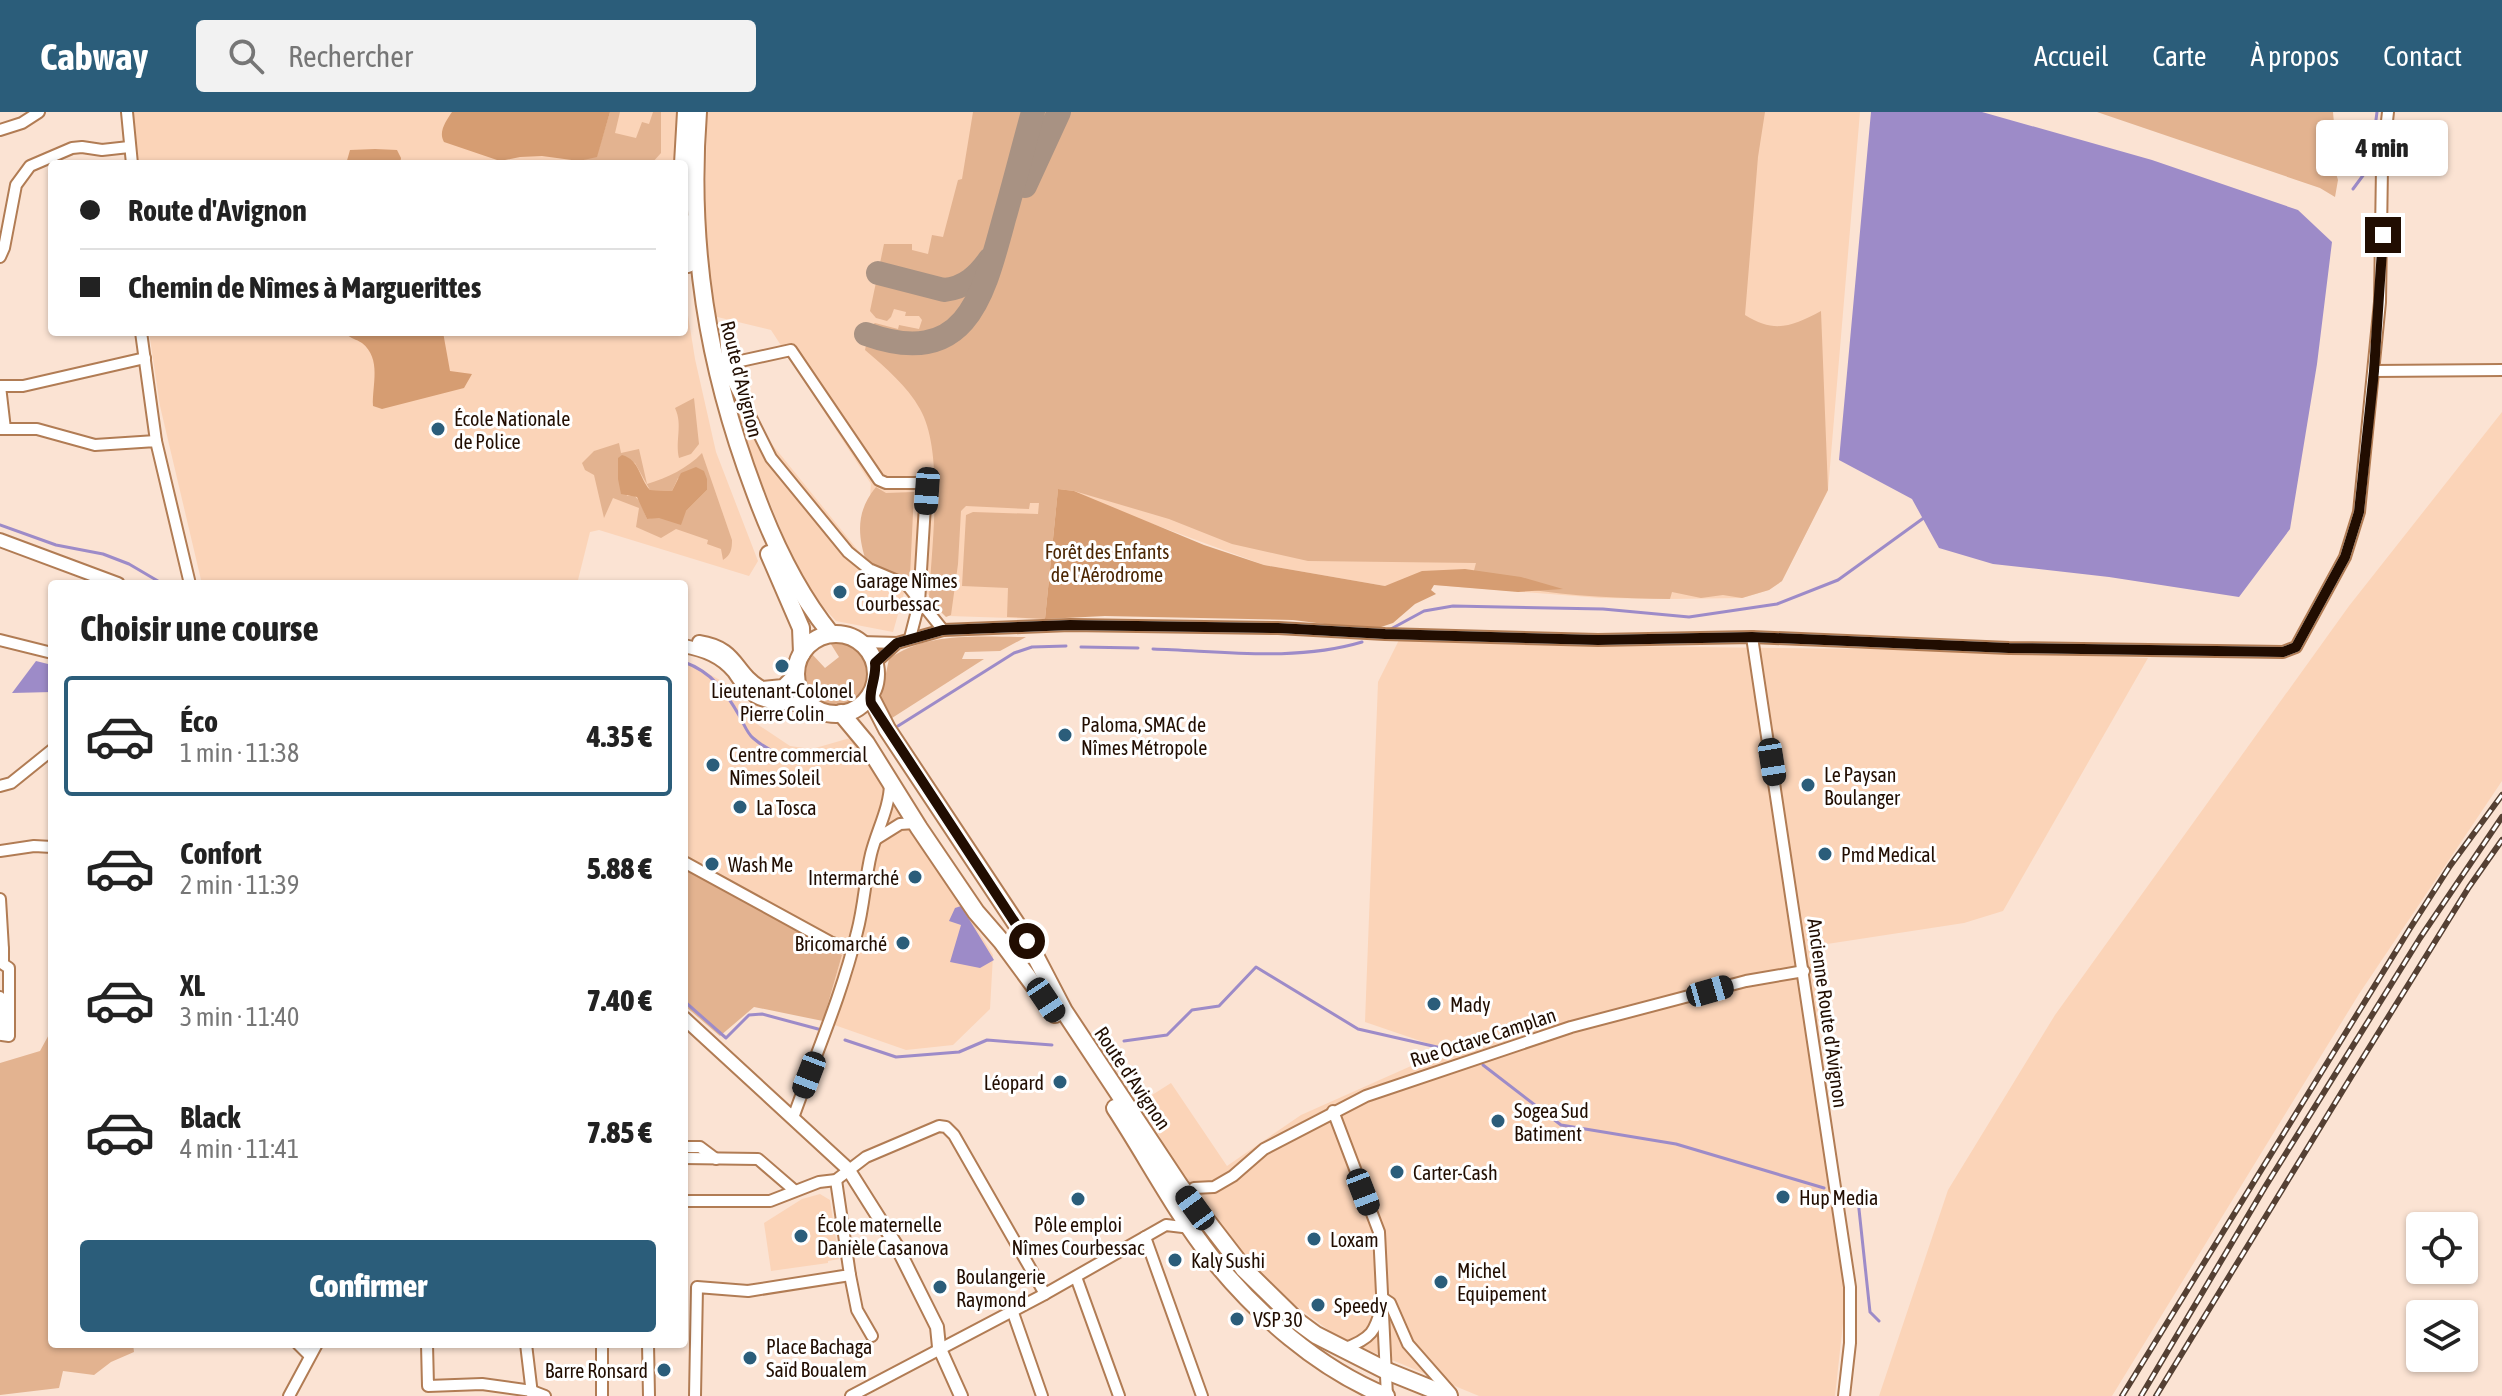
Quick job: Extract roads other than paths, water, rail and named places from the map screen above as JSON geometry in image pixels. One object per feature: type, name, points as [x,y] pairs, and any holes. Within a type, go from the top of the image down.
[{"type":"main road","points":[[683,160],[686,112]]},
{"type":"main road","name":"Route d'Avignon","points":[[698,112],[694,176],[698,262],[718,380],[739,451],[769,530],[798,589],[831,634]]},
{"type":"main road","name":"Route d'Avignon","points":[[688,256],[695,316],[710,387],[750,512],[801,628],[802,653]]},
{"type":"main road","points":[[831,634],[847,635],[861,642],[875,663],[876,680],[870,696],[859,707],[841,713],[831,713],[812,705],[800,691],[796,673],[802,653],[820,637],[831,634]]},
{"type":"main road","name":"Route d'Avignon","points":[[870,696],[887,729],[1027,940],[1064,1011],[1211,1230],[1297,1321],[1342,1349],[1387,1371],[1452,1396]]},
{"type":"main road","name":"Route d'Avignon","points":[[841,713],[866,743],[915,823],[976,912],[1034,982],[1191,1228],[1237,1287],[1276,1325],[1331,1368],[1386,1396]]},
{"type":"street","points":[[0,130],[22,123],[39,112]]},
{"type":"street","points":[[127,112],[131,160]]},
{"type":"street","points":[[875,663],[897,643],[943,630],[1128,625],[1598,640],[1752,637],[2009,648],[2283,652],[2296,647],[2345,557],[2359,512],[2381,288],[2382,167],[2388,112]]},
{"type":"street","points":[[1,251],[16,185],[30,166],[72,148],[102,150],[129,147]]},
{"type":"street","points":[[725,334],[727,364],[733,385],[763,445],[792,485],[848,552],[869,569],[907,585],[943,630]]},
{"type":"street","points":[[142,336],[156,441],[189,580]]},
{"type":"street","points":[[727,364],[791,350],[879,480],[886,483],[920,483],[925,487],[919,603],[910,638]]},
{"type":"street","points":[[145,358],[23,386],[0,386],[2,429],[37,429],[95,445],[156,441]]},
{"type":"street","points":[[2374,371],[2502,370]]},
{"type":"street","points":[[0,540],[107,580]]},
{"type":"street","name":"Ancienne Route d'Avignon","points":[[1752,637],[1850,1287],[1850,1343],[1844,1396]]},
{"type":"street","points":[[0,640],[48,652]]},
{"type":"street","points":[[861,642],[897,643]]},
{"type":"street","points":[[688,644],[720,648],[733,657],[749,678],[762,688],[783,686],[796,673]]},
{"type":"street","points":[[688,644],[721,660],[748,691],[765,701],[812,705]]},
{"type":"street","points":[[0,786],[11,783],[48,753]]},
{"type":"street","points":[[793,1118],[852,950],[874,840],[887,804],[890,781]]},
{"type":"street","points":[[874,840],[900,824],[915,823]]},
{"type":"street","points":[[0,851],[48,847]]},
{"type":"street","points":[[688,864],[830,942],[852,950]]},
{"type":"street","points":[[0,899],[2,966],[9,968],[9,1036],[2,1035],[0,997]]},
{"type":"street","name":"Rue Octave Camplan","points":[[1194,1188],[1214,1187],[1233,1176],[1264,1149],[1333,1111],[1380,1090],[1571,1027],[1746,981],[1804,971]]},
{"type":"street","points":[[688,1022],[848,1169],[896,1245],[937,1327],[939,1347],[961,1396]]},
{"type":"street","points":[[1333,1111],[1379,1232],[1386,1396]]},
{"type":"street","points":[[688,1201],[764,1202],[794,1190],[836,1180],[866,1157],[939,1126],[946,1127],[954,1135],[1045,1294]]},
{"type":"street","points":[[688,1147],[700,1147],[716,1159]]},
{"type":"street","points":[[688,1158],[758,1159],[794,1190]]},
{"type":"street","points":[[836,1180],[857,1310],[872,1336]]},
{"type":"street","points":[[851,1396],[939,1347],[1045,1294],[1166,1225],[1191,1228]]},
{"type":"street","points":[[1145,1237],[1202,1396]]},
{"type":"street","points":[[695,1396],[697,1287],[748,1291],[850,1275]]},
{"type":"street","points":[[1076,1277],[1119,1396]]},
{"type":"street","points":[[1342,1349],[1357,1344],[1374,1332],[1384,1299]]},
{"type":"street","points":[[1384,1299],[1390,1303],[1408,1344],[1452,1396]]},
{"type":"street","points":[[1012,1310],[1042,1396]]},
{"type":"street","points":[[302,1348],[309,1355]]},
{"type":"street","points":[[289,1396],[314,1348]]},
{"type":"street","points":[[427,1348],[428,1386],[482,1384],[545,1396]]},
{"type":"street","points":[[526,1348],[532,1394]]},
{"type":"street","points":[[602,1348],[602,1396]]},
{"type":"street","points":[[648,1348],[649,1396]]},
{"type":"waterway","points":[[2353,189],[2370,166],[2377,112]]},
{"type":"waterway","points":[[1389,630],[1424,611],[1453,606],[1603,609],[1689,617],[1777,604],[1838,580],[1925,517]]},
{"type":"waterway","points":[[0,525],[56,545],[103,554],[129,564],[156,580]]},
{"type":"waterway","points":[[1153,649],[1284,654],[1362,642]]},
{"type":"waterway","points":[[898,726],[1014,653],[1032,647],[1066,646]]},
{"type":"waterway","points":[[1081,647],[1138,648]]},
{"type":"waterway","points":[[688,664],[703,671],[717,684],[751,736],[777,753],[817,762],[858,752]]},
{"type":"waterway","points":[[1124,1041],[1167,1035],[1192,1010],[1219,1006],[1256,967],[1358,1029],[1459,1052]]},
{"type":"waterway","points":[[688,1005],[726,1038],[749,1015],[762,1014],[818,1029]]},
{"type":"waterway","points":[[845,1040],[896,1057],[959,1052],[987,1040],[1052,1045]]},
{"type":"waterway","points":[[1483,1065],[1561,1125],[1676,1144],[1824,1188]]},
{"type":"waterway","points":[[1854,1194],[1858,1200],[1870,1312],[1879,1321]]},
{"type":"railway","points":[[2122,1396],[2409,930],[2450,866],[2502,795]]},
{"type":"railway","points":[[2141,1396],[2265,1187],[2420,938],[2502,817]]},
{"type":"railway","points":[[2156,1396],[2469,887],[2502,840]]},
{"type":"place","name":"École Nationale de Police","points":[[438,429]]},
{"type":"place","name":"Garage Nîmes Courbessac","points":[[840,592]]},
{"type":"place","name":"Lieutenant-Colonel Pierre Colin","points":[[782,666]]},
{"type":"place","name":"Paloma, SMAC de Nîmes Métropole","points":[[1065,735]]},
{"type":"place","name":"Centre commercial Nîmes Soleil","points":[[713,765]]},
{"type":"place","name":"Le Paysan Boulanger","points":[[1808,785]]},
{"type":"place","name":"La Tosca","points":[[740,807]]},
{"type":"place","name":"Pmd Medical","points":[[1825,854]]},
{"type":"place","name":"Wash Me","points":[[712,864]]},
{"type":"place","name":"Intermarché","points":[[915,877]]},
{"type":"place","name":"Bricomarché","points":[[903,943]]},
{"type":"place","name":"Mady","points":[[1434,1004]]},
{"type":"place","name":"Léopard","points":[[1060,1082]]},
{"type":"place","name":"Sogea Sud Batiment","points":[[1498,1121]]},
{"type":"place","name":"Carter-Cash","points":[[1397,1172]]},
{"type":"place","name":"Hup Media","points":[[1783,1197]]},
{"type":"place","name":"Pôle emploi Nîmes Courbessac","points":[[1078,1199]]},
{"type":"place","name":"École maternelle Danièle Casanova","points":[[801,1236]]},
{"type":"place","name":"Loxam","points":[[1314,1239]]},
{"type":"place","name":"Kaly Sushi","points":[[1175,1260]]},
{"type":"place","name":"Michel Equipement","points":[[1441,1282]]},
{"type":"place","name":"Boulangerie Raymond","points":[[940,1287]]},
{"type":"place","name":"Speedy","points":[[1318,1305]]},
{"type":"place","name":"VSP 30","points":[[1237,1319]]},
{"type":"place","name":"Place Bachaga Saïd Boualem","points":[[750,1358]]},
{"type":"place","name":"Barre Ronsard","points":[[664,1370]]},
{"type":"park label","name":"Forêt des Enfants de l'Aérodrome","points":[[1107,562]]}]
